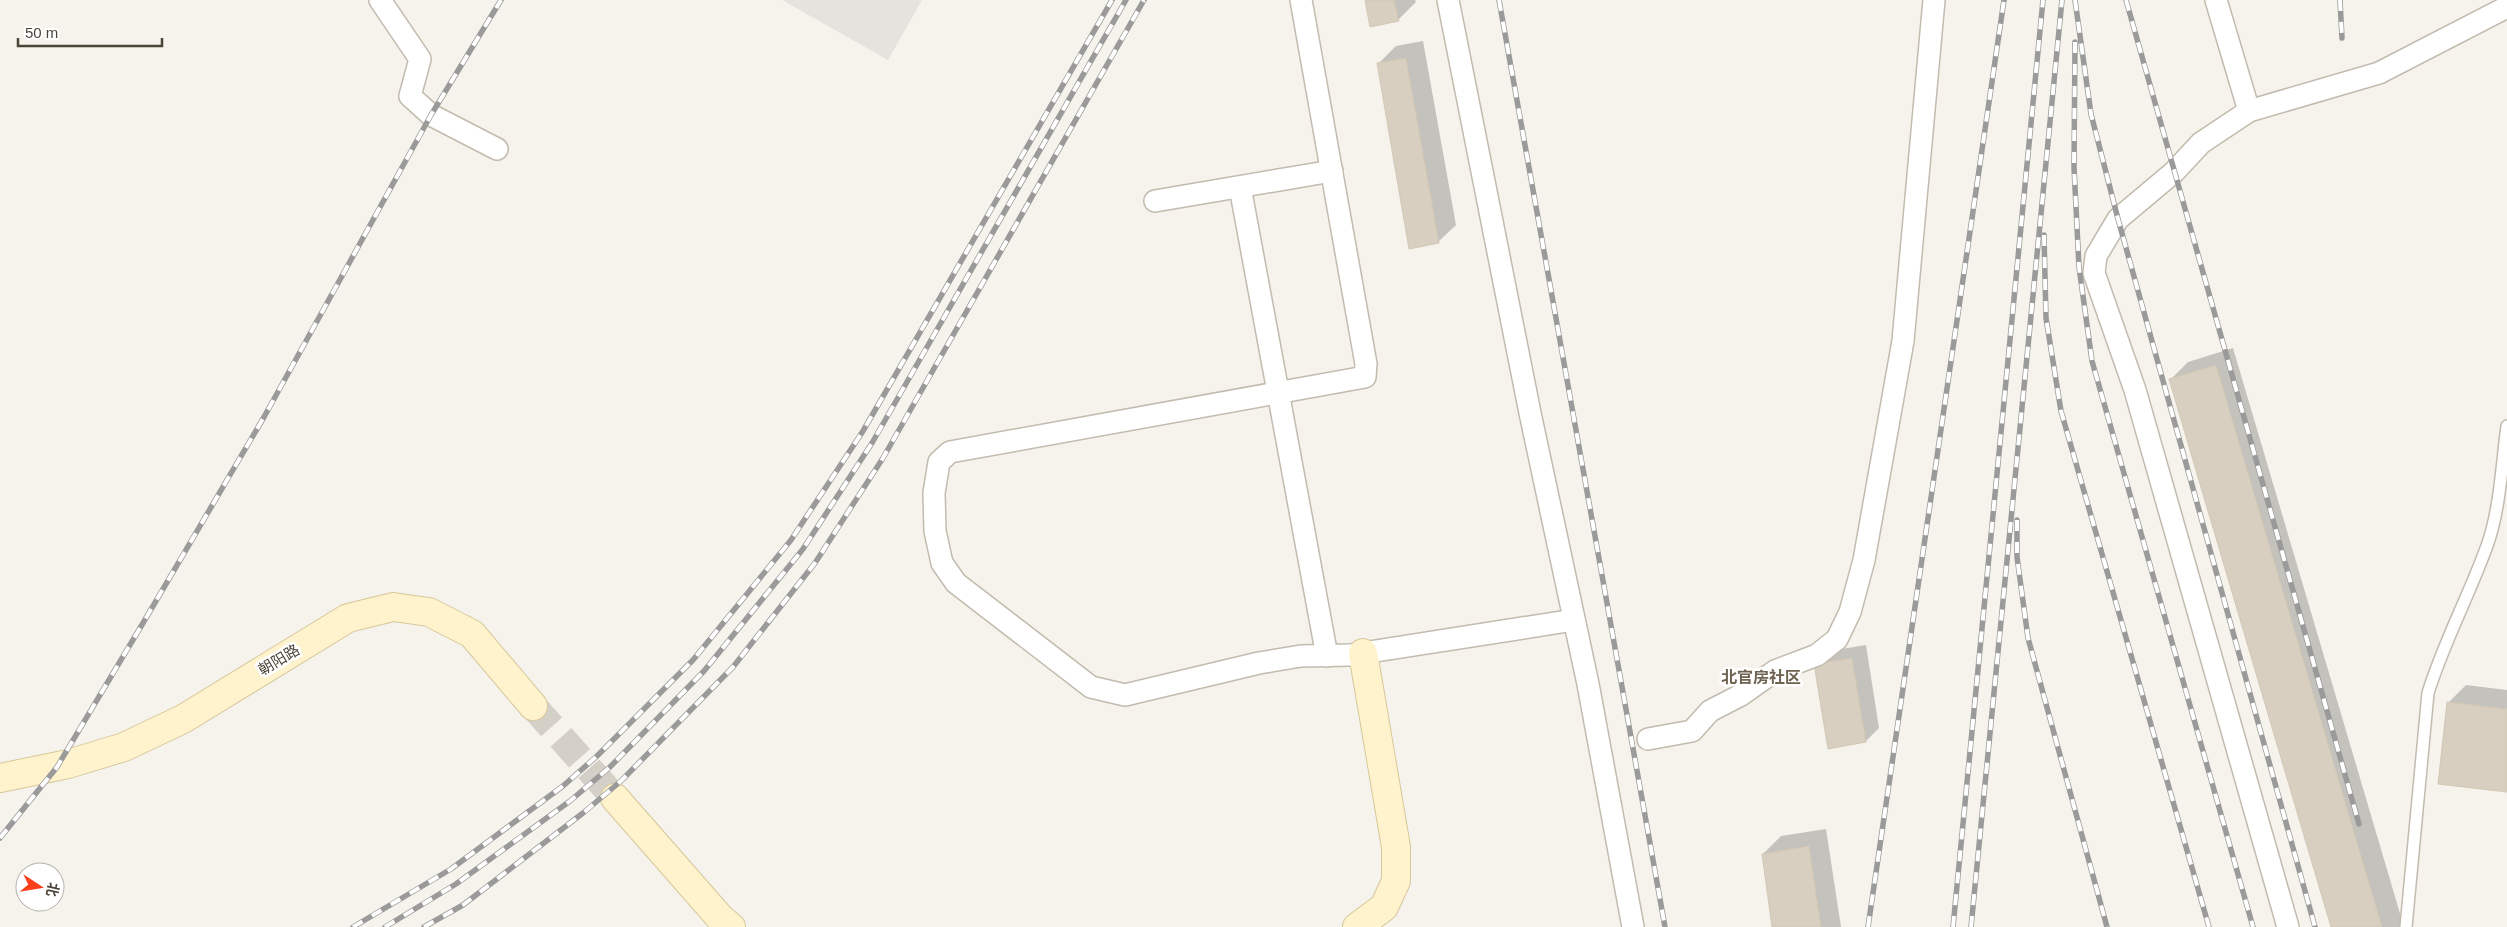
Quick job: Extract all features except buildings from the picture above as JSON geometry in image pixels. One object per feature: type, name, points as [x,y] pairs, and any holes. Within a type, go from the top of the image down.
[{"type":"street","points":[[380,0],[420,59],[410,96],[431,115],[497,149]]},
{"type":"street","points":[[1301,0],[1366,364],[1365,376],[950,452],[939,462],[934,493],[935,531],[942,563],[956,583],[1091,687],[1124,695],[1259,663],[1301,656],[1363,653],[1574,620]]},
{"type":"street","points":[[1448,0],[1530,413],[1574,620],[1633,927]]},
{"type":"street","points":[[1648,739],[1692,731],[1710,711],[1742,695],[1775,671],[1817,655],[1837,639],[1850,612],[1866,551],[1903,341],[1934,0]]},
{"type":"street","points":[[2216,0],[2249,111]]},
{"type":"street","points":[[2288,927],[2134,390],[2094,273],[2096,256],[2118,220],[2174,172],[2201,143],[2249,111],[2379,73],[2507,6]]},
{"type":"street","points":[[1155,201],[1332,172]]},
{"type":"street","points":[[1240,187],[1327,656]]},
{"type":"street","name":"朝阳路","points":[[0,778],[68,764],[124,747],[183,719],[348,618],[393,607],[429,612],[472,634],[533,706]]},
{"type":"street","points":[[1357,927],[1384,907],[1396,881],[1396,847],[1363,653]]},
{"type":"street","points":[[615,798],[721,919],[731,927]]},
{"type":"lane","points":[[2406,927],[2428,693],[2438,661],[2488,542],[2498,494],[2507,426]]},
{"type":"shaded area","points":[[782,0],[922,0],[888,60]]},
{"type":"tunnel","points":[[533,706],[615,798]]},
{"type":"railway","points":[[0,838],[57,767],[264,417],[431,115],[501,0]]},
{"type":"railway","points":[[353,927],[451,869],[563,786],[597,756],[693,660],[791,540],[863,431],[1112,0]]},
{"type":"railway","points":[[385,927],[456,884],[570,801],[610,767],[704,671],[803,549],[872,443],[1126,0]]},
{"type":"railway","points":[[424,927],[463,905],[583,813],[621,781],[733,667],[815,563],[883,458],[1144,0]]},
{"type":"railway","points":[[1499,0],[1665,927]]},
{"type":"railway","points":[[1868,927],[2004,0]]},
{"type":"railway","points":[[1953,927],[2043,0]]},
{"type":"railway","points":[[1971,927],[2062,0]]},
{"type":"railway","points":[[2075,0],[2091,114],[2118,219],[2315,927]]},
{"type":"railway","points":[[2126,0],[2359,824]]},
{"type":"railway","points":[[2340,0],[2342,38]]},
{"type":"railway","points":[[2075,42],[2074,167],[2079,267],[2092,361],[2253,927]]},
{"type":"railway","points":[[2044,235],[2046,318],[2061,411],[2209,927]]},
{"type":"railway","points":[[2017,520],[2017,557],[2028,638],[2107,927]]},
{"type":"district","name":"北官房社区","points":[[1761,677]]}]
